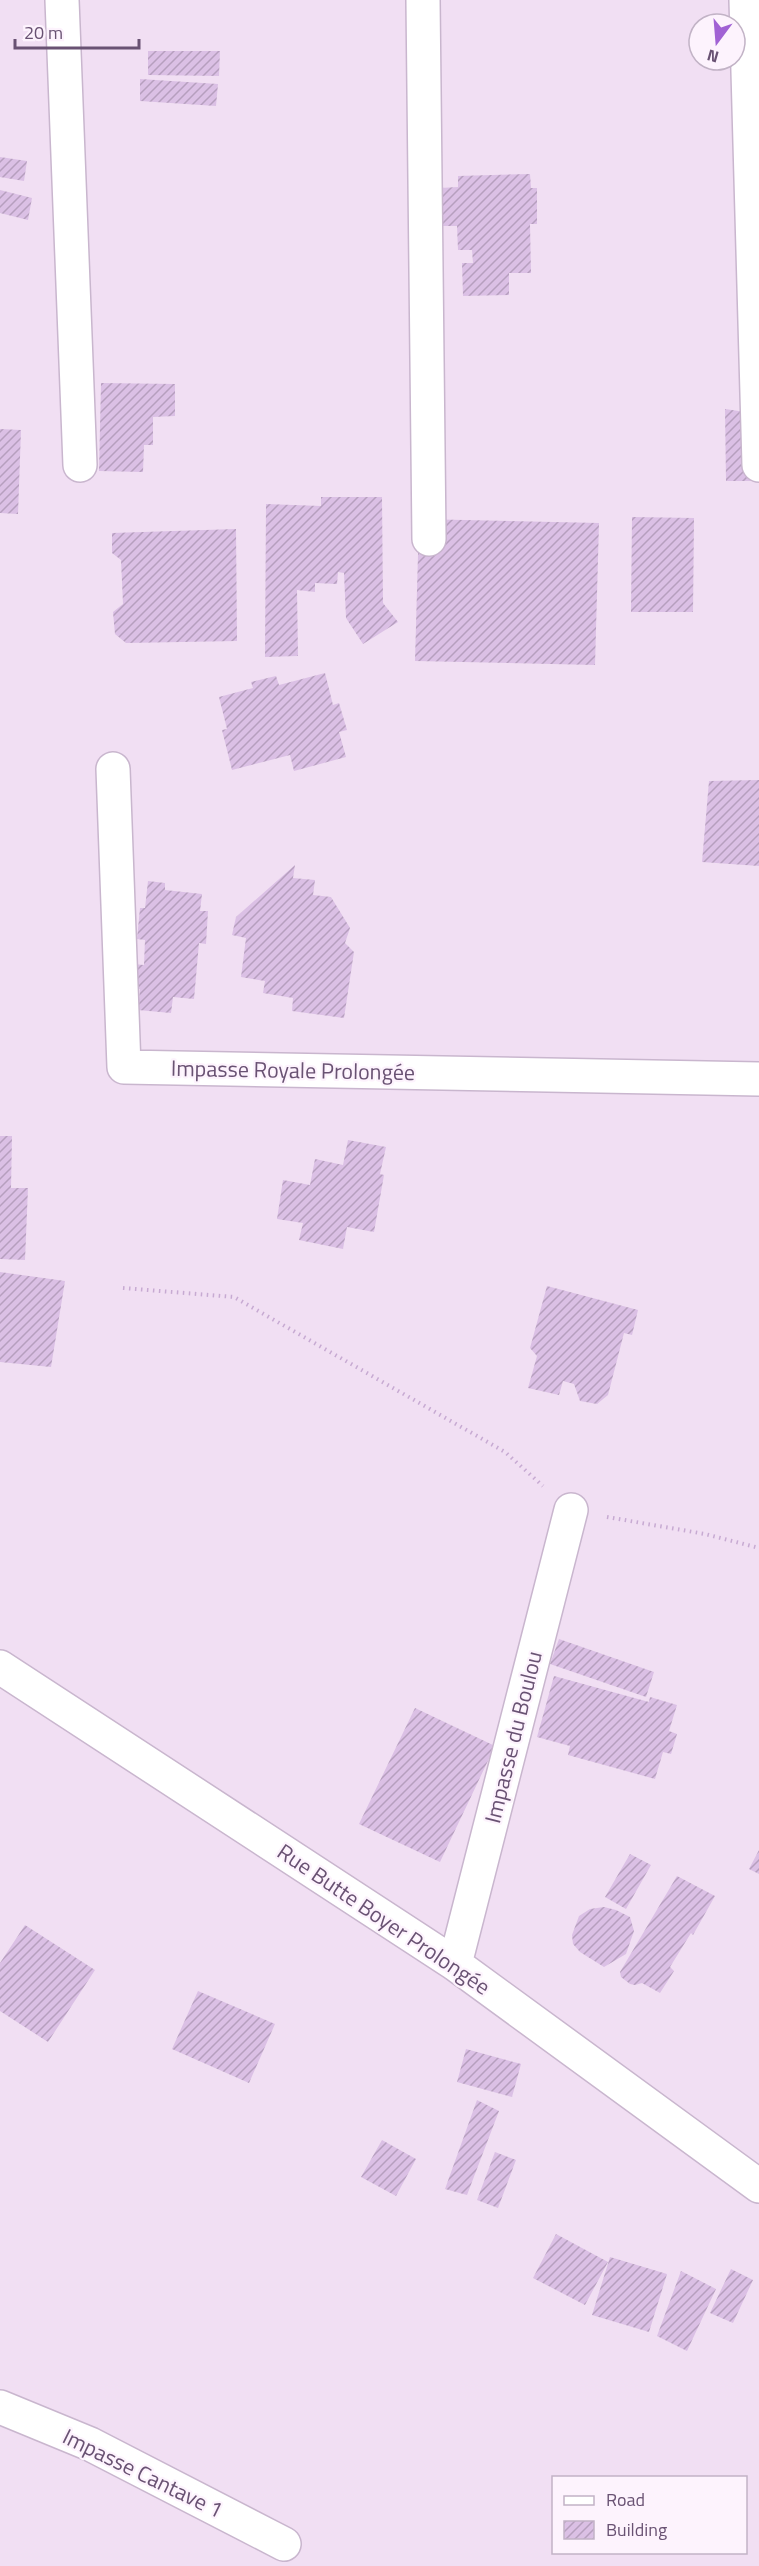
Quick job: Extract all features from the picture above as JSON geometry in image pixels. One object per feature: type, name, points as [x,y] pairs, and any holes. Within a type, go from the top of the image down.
[{"type":"street","points":[[62,0],[80,465]]},
{"type":"street","points":[[423,0],[429,539]]},
{"type":"street","points":[[746,0],[759,465]]},
{"type":"street","name":"Impasse Royale Prolongée","points":[[113,769],[124,1067],[759,1079]]},
{"type":"street","name":"Impasse du Boulou","points":[[455,1964],[571,1510]]},
{"type":"street","name":"Rue Butte Boyer Prolongée","points":[[0,1667],[455,1964],[759,2186]]},
{"type":"street","name":"Impasse Cantave 1","points":[[0,2407],[90,2444],[284,2544]]},
{"type":"path","points":[[123,1288],[234,1297],[505,1452],[571,1510],[705,1534],[759,1548]]},
{"type":"shaded area","points":[[0,0],[759,0],[759,2566],[0,2566]]},
{"type":"building","points":[[148,51],[220,51],[219,76],[148,75]]},
{"type":"building","points":[[140,79],[218,84],[216,106],[140,101]]},
{"type":"building","points":[[0,157],[27,161],[24,181],[0,177]]},
{"type":"building","points":[[530,174],[531,188],[537,188],[537,224],[530,224],[531,273],[509,273],[509,295],[463,296],[462,263],[473,263],[472,250],[458,250],[457,226],[441,226],[440,188],[458,187],[458,176]]},
{"type":"building","points":[[0,190],[32,198],[28,220],[0,213]]},
{"type":"building","points":[[101,383],[175,384],[175,416],[153,417],[153,445],[144,445],[143,472],[99,471]]},
{"type":"building","points":[[725,409],[759,414],[759,481],[726,481]]},
{"type":"building","points":[[0,429],[21,430],[18,514],[0,513]]},
{"type":"building","points":[[321,497],[382,497],[383,603],[398,622],[363,644],[346,618],[344,573],[338,572],[337,584],[315,583],[315,592],[297,590],[298,656],[265,657],[266,504],[321,506]]},
{"type":"building","points":[[632,517],[694,518],[693,612],[631,612]]},
{"type":"building","points":[[419,519],[599,523],[595,665],[415,661]]},
{"type":"building","points":[[236,529],[237,641],[126,643],[115,634],[113,612],[123,604],[121,560],[112,553],[112,533]]},
{"type":"building","points":[[325,673],[333,705],[339,703],[347,730],[339,732],[346,757],[294,771],[290,755],[232,770],[222,730],[227,729],[219,697],[253,688],[251,682],[276,676],[279,685]]},
{"type":"building","points":[[759,780],[759,866],[702,862],[709,781]]},
{"type":"building","points":[[295,865],[293,878],[315,880],[313,895],[331,897],[350,928],[345,943],[354,952],[344,1018],[292,1011],[293,998],[263,993],[265,981],[241,977],[246,938],[232,935],[236,917]]},
{"type":"building","points":[[148,881],[165,883],[165,890],[202,894],[200,911],[208,911],[206,944],[199,943],[194,999],[173,997],[171,1013],[138,1010],[140,989],[131,988],[133,964],[144,965],[145,940],[137,939],[140,908],[145,908]]},
{"type":"building","points":[[0,1136],[12,1136],[11,1188],[28,1188],[25,1260],[0,1259]]},
{"type":"building","points":[[348,1140],[386,1147],[380,1174],[384,1175],[374,1232],[347,1227],[343,1249],[299,1240],[303,1223],[277,1219],[283,1180],[310,1185],[315,1159],[343,1165]]},
{"type":"building","points":[[0,1272],[65,1281],[51,1367],[0,1362]]},
{"type":"building","points":[[547,1286],[638,1310],[632,1335],[624,1333],[608,1395],[597,1404],[580,1401],[574,1384],[563,1381],[559,1395],[528,1388],[537,1356],[530,1348]]},
{"type":"building","points":[[559,1639],[654,1672],[646,1697],[550,1664]]},
{"type":"building","points":[[554,1676],[649,1702],[650,1697],[677,1705],[669,1731],[677,1734],[671,1754],[663,1752],[655,1779],[568,1755],[570,1746],[537,1737]]},
{"type":"building","points":[[415,1708],[495,1746],[440,1862],[359,1824]]},
{"type":"building","points":[[759,1850],[759,1874],[749,1869]]},
{"type":"building","points":[[630,1854],[651,1865],[626,1909],[605,1897]]},
{"type":"building","points":[[677,1876],[715,1896],[693,1935],[691,1933],[670,1967],[674,1971],[660,1993],[642,1983],[630,1984],[621,1977],[620,1972]]},
{"type":"building","points":[[604,1907],[630,1917],[634,1931],[626,1954],[604,1967],[580,1952],[573,1944],[572,1935],[579,1916],[590,1909]]},
{"type":"building","points":[[25,1925],[95,1970],[48,2042],[0,2011],[0,1963]]},
{"type":"building","points":[[198,1991],[275,2024],[249,2083],[172,2049]]},
{"type":"building","points":[[466,2049],[521,2064],[512,2097],[457,2082]]},
{"type":"building","points":[[477,2100],[499,2111],[467,2195],[445,2189]]},
{"type":"building","points":[[382,2140],[416,2159],[396,2196],[361,2177]]},
{"type":"building","points":[[495,2152],[516,2160],[498,2208],[477,2200]]},
{"type":"building","points":[[556,2234],[608,2262],[585,2305],[533,2278]]},
{"type":"building","points":[[610,2257],[667,2274],[649,2332],[592,2315]]},
{"type":"building","points":[[731,2269],[753,2280],[733,2323],[710,2313]]},
{"type":"building","points":[[681,2271],[716,2289],[687,2351],[657,2336]]}]
